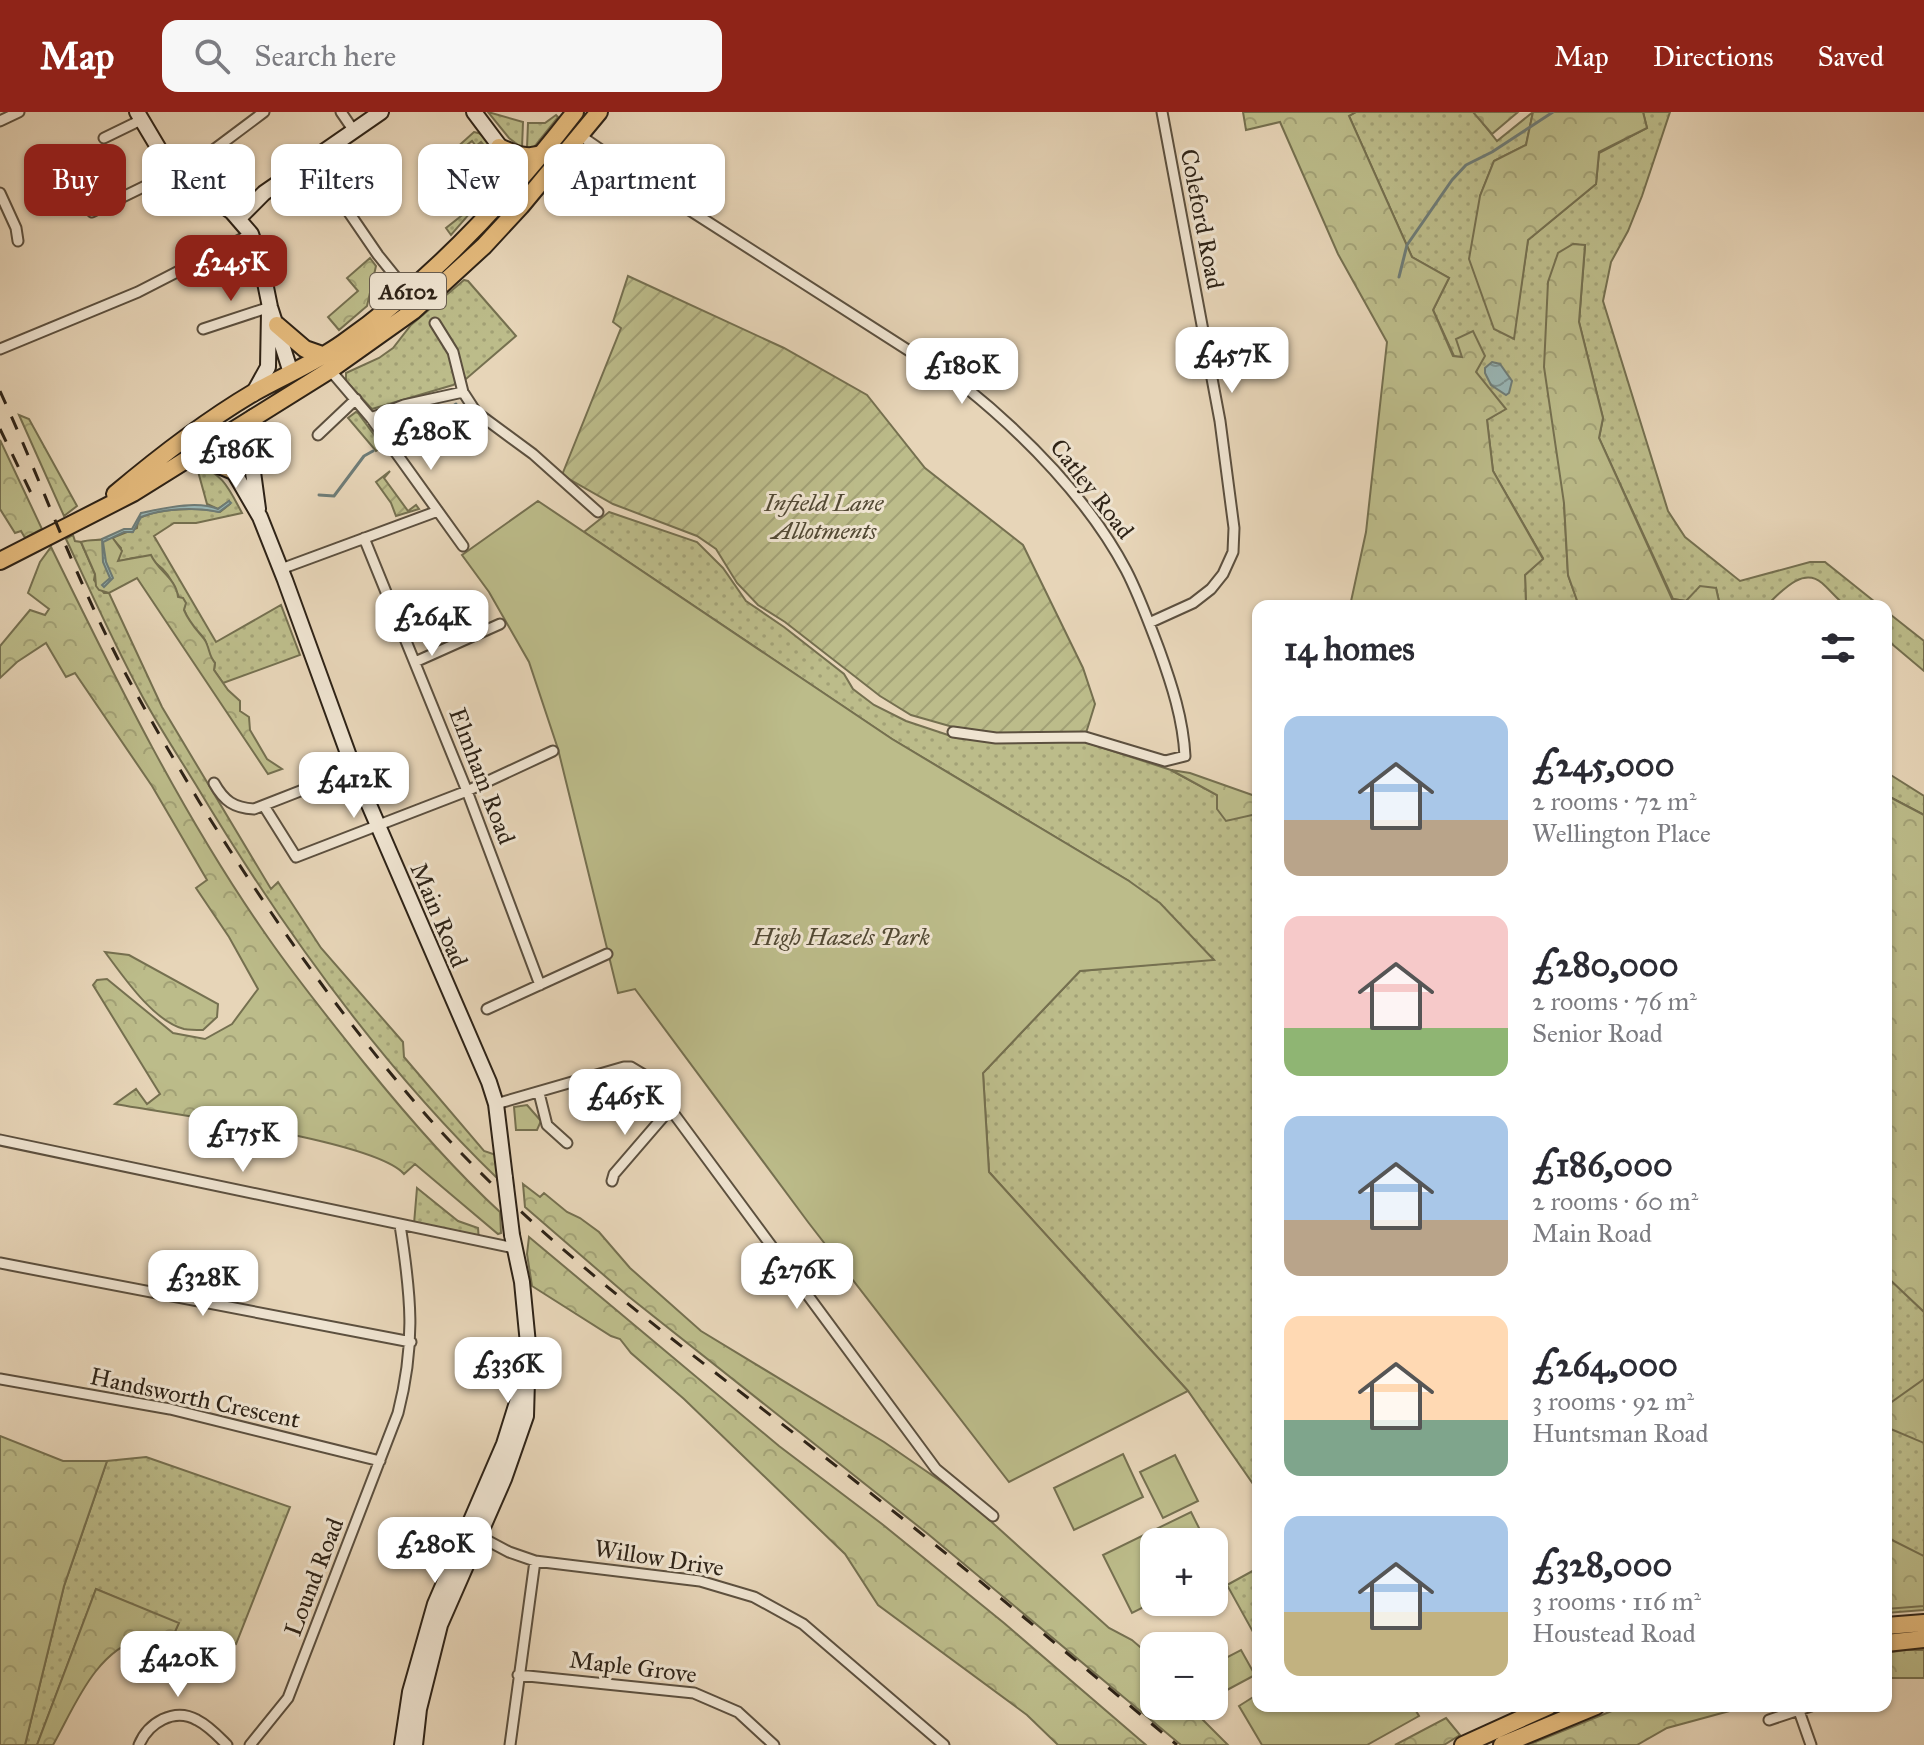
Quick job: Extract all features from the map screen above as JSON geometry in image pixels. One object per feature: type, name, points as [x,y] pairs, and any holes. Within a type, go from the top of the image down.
[{"type":"highway","points":[[575,112],[574,121],[581,136]]},
{"type":"highway","name":"A6102","points":[[528,169],[575,112]]},
{"type":"highway","name":"A6102","points":[[575,144],[599,112]]},
{"type":"highway","points":[[528,156],[540,155],[570,135],[581,136]]},
{"type":"highway","name":"A6102","points":[[528,198],[544,180]]},
{"type":"highway","name":"A6102","points":[[0,561],[133,493],[286,397],[407,291],[485,216]]},
{"type":"highway","name":"A6102","points":[[98,511],[117,492],[221,413],[291,373],[327,363],[413,311],[512,216]]},
{"type":"highway","points":[[277,325],[327,363]]},
{"type":"highway","points":[[286,397],[291,373]]},
{"type":"highway","points":[[216,441],[215,423],[221,413],[239,411],[253,417]]},
{"type":"highway","points":[[193,454],[231,470]]},
{"type":"highway","points":[[1892,1626],[1924,1623]]},
{"type":"highway","points":[[1892,1642],[1924,1639]]},
{"type":"highway","points":[[1463,1745],[1536,1712]]},
{"type":"highway","points":[[1502,1745],[1582,1712]]},
{"type":"main road","points":[[336,144],[381,112]]},
{"type":"main road","points":[[474,112],[497,144]]},
{"type":"main road","points":[[139,116],[158,144]]},
{"type":"main road","points":[[238,219],[271,188]]},
{"type":"main road","points":[[234,216],[251,234],[291,373]]},
{"type":"main road","points":[[252,394],[268,367],[270,307]]},
{"type":"main road","name":"Main Road","points":[[253,417],[256,429],[253,460],[260,517]]},
{"type":"main road","name":"Main Road","points":[[216,441],[260,517],[354,770],[496,1104],[524,1303],[528,1404],[523,1427],[474,1533]]},
{"type":"main road","points":[[231,470],[242,471],[253,460]]},
{"type":"main road","points":[[402,1745],[421,1646],[439,1592],[474,1533]]},
{"type":"main road","points":[[415,1745],[419,1709],[440,1625],[474,1533]]},
{"type":"street","points":[[0,121],[19,112]]},
{"type":"street","points":[[219,144],[264,112]]},
{"type":"street","points":[[341,112],[354,131]]},
{"type":"street","name":"Coleford Road","points":[[1149,623],[1193,603],[1211,589],[1223,574],[1233,552],[1234,528],[1220,421],[1162,112]]},
{"type":"street","points":[[104,138],[139,116]]},
{"type":"street","name":"Catley Road","points":[[581,136],[592,144]]},
{"type":"street","points":[[0,193],[16,228],[18,241]]},
{"type":"street","points":[[351,216],[407,291]]},
{"type":"street","name":"Catley Road","points":[[699,216],[964,386],[1002,417],[1061,479],[1125,569],[1172,684],[1184,730],[1185,756],[1165,761],[1085,737],[996,738],[953,732]]},
{"type":"street","points":[[0,349],[138,292],[251,234]]},
{"type":"street","points":[[203,329],[270,307]]},
{"type":"street","points":[[435,323],[453,352],[463,392],[476,412],[533,454],[598,512]]},
{"type":"street","points":[[327,363],[371,418],[463,546]]},
{"type":"street","points":[[371,418],[404,405],[463,392]]},
{"type":"street","points":[[318,435],[356,399]]},
{"type":"street","points":[[281,569],[438,511]]},
{"type":"street","name":"Elmham Road","points":[[364,538],[467,791],[540,985]]},
{"type":"street","points":[[415,662],[500,624]]},
{"type":"street","points":[[264,806],[296,857],[467,791],[553,751]]},
{"type":"street","points":[[214,783],[229,803],[240,808],[264,806],[354,770]]},
{"type":"street","points":[[487,1009],[607,954]]},
{"type":"street","points":[[496,1104],[631,1067],[646,1076],[936,1469],[993,1516]]},
{"type":"street","points":[[539,1093],[547,1125],[567,1143]]},
{"type":"street","points":[[612,1181],[614,1174],[670,1109]]},
{"type":"street","points":[[0,1140],[400,1225],[513,1242]]},
{"type":"street","name":"Lound Road","points":[[250,1745],[288,1698],[398,1413],[411,1342],[411,1293],[400,1225]]},
{"type":"street","points":[[0,1263],[411,1342]]},
{"type":"street","name":"Handsworth Crescent","points":[[0,1379],[170,1409],[380,1461]]},
{"type":"street","name":"Willow Drive","points":[[474,1533],[509,1552],[535,1561],[700,1581],[754,1597],[815,1632],[944,1745]]},
{"type":"street","points":[[510,1745],[535,1561]]},
{"type":"street","name":"Maple Grove","points":[[518,1675],[694,1693],[738,1712],[774,1745]]},
{"type":"street","points":[[1769,1720],[1796,1712]]},
{"type":"street","points":[[1799,1712],[1811,1745]]},
{"type":"street","points":[[139,1745],[155,1723],[182,1715],[200,1721],[227,1745]]},
{"type":"green space","points":[[488,112],[523,122],[522,144],[509,138]]},
{"type":"green space","points":[[1243,112],[1356,112],[1349,116],[1412,257],[1449,278],[1433,310],[1453,356],[1462,357],[1456,339],[1473,331],[1485,356],[1476,372],[1506,409],[1487,420],[1493,471],[1543,559],[1525,575],[1526,600],[1351,600],[1366,532],[1387,342],[1338,254],[1280,122],[1246,130]]},
{"type":"green space","points":[[1356,112],[1474,112],[1497,141],[1533,112],[1526,145],[1494,161],[1480,196],[1513,339],[1528,240],[1596,184],[1599,153],[1647,128],[1643,112],[1670,112],[1642,196],[1611,262],[1603,301],[1668,511],[1685,537],[1740,581],[1810,562],[1825,562],[1872,600],[1840,600],[1822,583],[1807,578],[1792,583],[1773,600],[1719,600],[1716,588],[1688,600],[1673,599],[1599,438],[1603,418],[1579,322],[1585,246],[1574,244],[1564,503],[1568,575],[1577,600],[1526,600],[1525,575],[1543,558],[1493,471],[1487,420],[1505,409],[1462,358],[1454,356],[1433,310],[1449,278],[1412,257],[1349,116]]},
{"type":"green space","points":[[1473,112],[1518,112],[1492,134]]},
{"type":"green space","points":[[1533,112],[1643,112],[1647,128],[1599,152],[1596,184],[1528,240],[1514,339],[1494,329],[1469,259],[1480,196],[1494,161],[1526,145]]},
{"type":"green space","points":[[556,115],[558,117],[534,147],[528,148],[528,123],[545,123]]},
{"type":"green space","points":[[474,132],[491,144],[474,144],[472,141],[461,144]]},
{"type":"green space","points":[[461,216],[468,216],[451,235],[446,228]]},
{"type":"green space","points":[[1573,244],[1585,245],[1579,322],[1603,418],[1599,438],[1672,599],[1679,600],[1577,600],[1568,575],[1564,503],[1544,367],[1548,282],[1558,253]]},
{"type":"green space","points":[[370,258],[376,266],[367,306],[339,330],[328,317],[358,291],[347,278]]},
{"type":"green space","name":"Infield Lane Allotments","points":[[628,276],[784,348],[867,395],[925,468],[1023,545],[1083,668],[1095,704],[1086,733],[995,733],[953,727],[911,715],[880,696],[785,622],[758,605],[737,583],[716,549],[697,536],[613,504],[562,475],[621,328],[613,322]]},
{"type":"green space","points":[[464,280],[516,336],[466,379],[372,409],[346,381],[346,373],[393,348],[411,325]]},
{"type":"green space","points":[[356,412],[383,447],[376,451],[348,418]]},
{"type":"green space","points":[[19,415],[29,419],[77,506],[64,516]]},
{"type":"green space","points":[[0,440],[42,529],[25,538],[21,531],[15,533],[0,509]]},
{"type":"green space","points":[[196,464],[219,478],[242,513],[196,523],[174,523],[154,536],[216,642],[281,605],[300,655],[223,683],[214,670],[215,663],[205,640],[189,621],[161,567],[142,558],[118,561],[121,548],[112,538],[137,528],[138,519],[146,515],[201,509],[220,512],[230,504],[229,501],[218,509],[207,504]]},
{"type":"green space","points":[[390,471],[384,478],[408,511],[416,505],[419,509],[396,516],[376,482]]},
{"type":"green space","name":"High Hazels Park","points":[[538,501],[892,739],[1129,881],[1160,903],[1214,960],[1080,971],[983,1073],[989,1172],[1188,1391],[1009,1482],[808,1222],[635,989],[618,993],[558,749],[529,662],[489,592],[462,555]]},
{"type":"green space","points":[[609,512],[697,542],[723,568],[746,601],[844,674],[853,689],[874,705],[906,721],[957,738],[1085,742],[1171,770],[1217,795],[1252,806],[1252,1482],[1188,1391],[989,1172],[983,1073],[1080,971],[1213,959],[1129,881],[892,739],[584,532]]},
{"type":"green space","points":[[73,535],[75,541],[81,542],[95,574],[94,580],[104,593],[109,593],[162,707],[271,889],[278,882],[321,948],[403,1042],[404,1057],[484,1151],[496,1155],[498,1179],[454,1135],[373,1041],[334,992],[262,890],[140,692],[66,539]]},
{"type":"green space","points":[[112,537],[122,551],[118,561],[151,555],[170,580],[178,597],[186,603],[184,610],[188,618],[206,642],[215,663],[214,670],[240,701],[240,711],[249,717],[250,730],[267,759],[282,769],[268,774],[137,578],[109,593],[96,586],[95,574],[81,542]]},
{"type":"green space","points":[[51,547],[152,747],[238,893],[292,971],[413,1122],[500,1212],[501,1233],[498,1234],[415,1164],[404,1174],[385,1162],[354,1150],[314,1140],[115,1104],[136,1089],[147,1104],[160,1094],[93,985],[97,980],[107,979],[173,1033],[205,1039],[232,1024],[258,989],[229,937],[196,888],[207,880],[152,786],[75,673],[66,677],[46,643],[17,662],[0,678],[0,646],[30,610],[45,615],[49,609],[28,593],[40,562]]},
{"type":"green space","points":[[1700,586],[1716,588],[1719,600],[1687,600]]},
{"type":"green space","points":[[1892,616],[1924,641],[1924,671],[1892,644]]},
{"type":"green space","points":[[1171,770],[1190,773],[1252,795],[1252,815],[1226,821],[1217,809],[1217,795]]},
{"type":"green space","points":[[1892,776],[1924,796],[1924,815],[1892,798]]},
{"type":"green space","points":[[1892,798],[1924,815],[1924,1312],[1892,1282]]},
{"type":"green space","points":[[1892,939],[1924,942],[1924,1610],[1892,1613]]},
{"type":"green space","points":[[105,952],[129,955],[218,1004],[217,1017],[203,1030],[184,1029],[172,1024],[150,1007]]},
{"type":"green space","points":[[527,1105],[541,1121],[537,1130],[516,1130],[514,1107]]},
{"type":"green space","points":[[523,1184],[540,1197],[544,1193],[599,1232],[630,1268],[701,1331],[884,1442],[965,1498],[1109,1628],[1140,1647],[1140,1711],[928,1534],[628,1296],[525,1207]]},
{"type":"green space","points":[[417,1188],[458,1221],[478,1228],[479,1241],[414,1224]]},
{"type":"green space","points":[[529,1237],[779,1446],[1004,1623],[1146,1745],[1058,1745],[1027,1715],[878,1605],[845,1554],[684,1399],[631,1353],[620,1339],[532,1286],[527,1254]]},
{"type":"green space","points":[[1924,1379],[1924,1443],[1892,1430],[1892,1402]]},
{"type":"green space","points":[[0,1436],[63,1461],[107,1461],[64,1586],[25,1745],[0,1745]]},
{"type":"green space","points":[[1123,1454],[1143,1497],[1074,1530],[1054,1488]]},
{"type":"green space","points":[[1175,1455],[1198,1501],[1163,1518],[1140,1472]]},
{"type":"green space","points":[[146,1457],[290,1507],[236,1644],[193,1635],[173,1636],[178,1624],[96,1589],[37,1745],[25,1745],[64,1586],[107,1461]]},
{"type":"green space","points":[[1191,1512],[1199,1528],[1158,1528]]},
{"type":"green space","points":[[1140,1537],[1140,1609],[1132,1613],[1103,1555]]},
{"type":"green space","points":[[1892,1540],[1924,1556],[1924,1606],[1892,1609]]},
{"type":"green space","points":[[1252,1571],[1252,1630],[1228,1584]]},
{"type":"green space","points":[[96,1589],[179,1623],[173,1636],[142,1638],[111,1655],[78,1697],[53,1745],[37,1745]]},
{"type":"green space","points":[[1241,1650],[1252,1670],[1252,1677],[1228,1689],[1228,1657]]},
{"type":"green space","points":[[1924,1650],[1924,1678],[1892,1678],[1892,1652]]},
{"type":"green space","points":[[1252,1698],[1252,1712],[1417,1712],[1419,1716],[1367,1745],[1262,1745],[1239,1706]]},
{"type":"green space","points":[[1609,1712],[1726,1712],[1667,1728],[1637,1745],[1528,1745]]},
{"type":"green space","points":[[1446,1718],[1460,1735],[1444,1745],[1395,1745]]},
{"type":"green space","points":[[1151,1720],[1203,1720],[1228,1745],[1181,1745]]},
{"type":"water","points":[[1492,362],[1500,364],[1512,381],[1506,395],[1491,385],[1485,373],[1485,368]]},
{"type":"water","points":[[229,501],[231,503],[219,512],[180,509],[150,514],[141,517],[133,532],[124,532],[103,542],[106,562],[113,578],[104,587],[102,585],[110,578],[103,562],[102,539],[124,529],[132,529],[141,513],[191,505],[218,509]]},
{"type":"waterway","points":[[1399,277],[1407,245],[1452,180],[1466,165],[1492,152],[1553,112]]},
{"type":"waterway","points":[[400,441],[456,404]]},
{"type":"waterway","points":[[319,495],[334,496],[364,456],[373,451]]},
{"type":"railway","points":[[0,391],[106,635],[175,762],[307,964],[364,1041],[426,1115],[517,1208],[616,1294],[912,1526],[1177,1745]]},
{"type":"railway","points":[[0,429],[31,493]]}]
